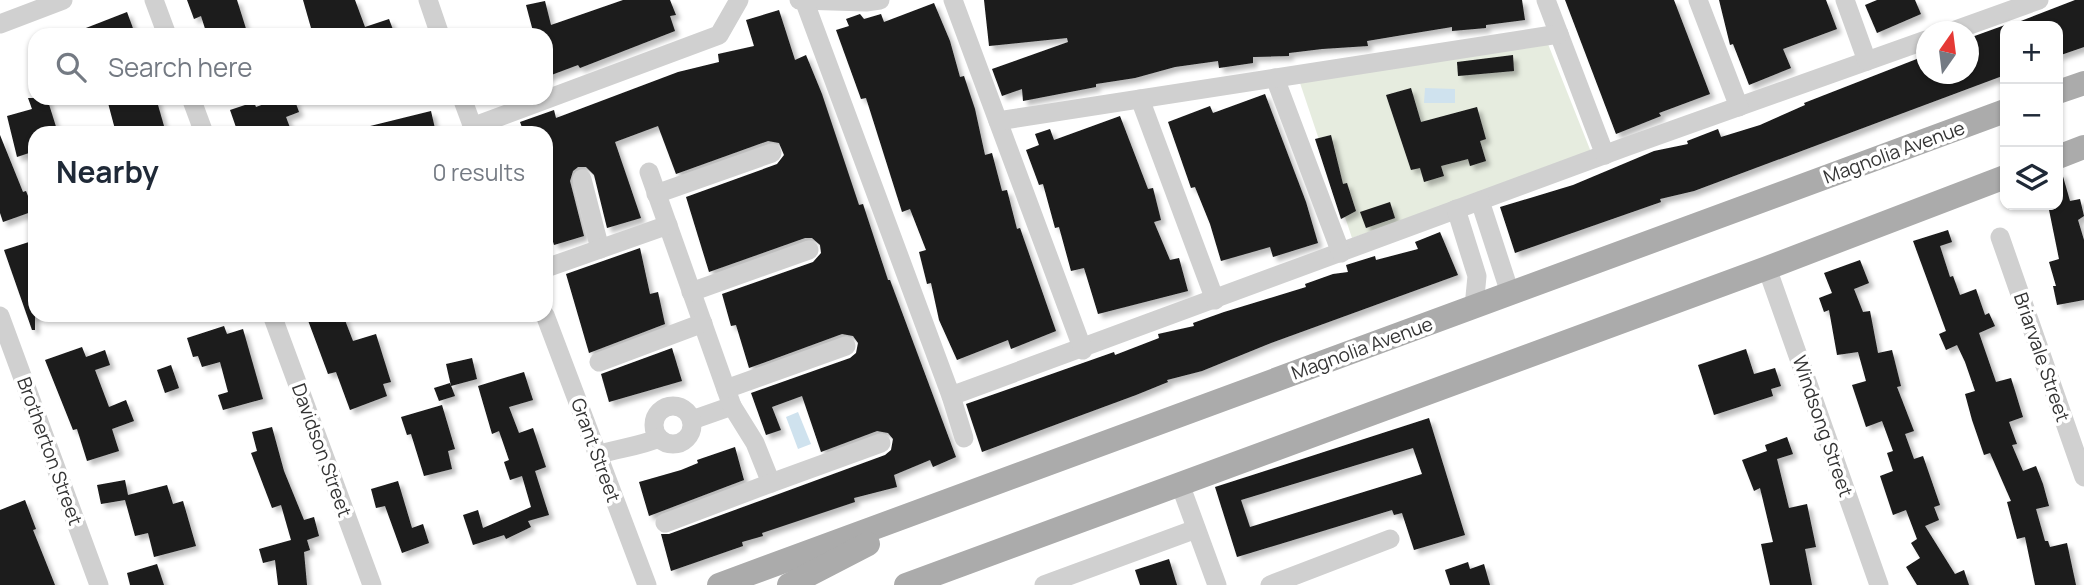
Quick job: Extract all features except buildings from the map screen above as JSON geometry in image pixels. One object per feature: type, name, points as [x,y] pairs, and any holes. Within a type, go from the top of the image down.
[{"type":"main road","points":[[2063,90],[2084,83]]},
{"type":"main road","name":"Magnolia Avenue","points":[[719,585],[2000,113]]},
{"type":"main road","points":[[2063,155],[2084,147]]},
{"type":"main road","points":[[906,585],[1768,268],[2000,179]]},
{"type":"main road","points":[[789,585],[958,496]]},
{"type":"street","points":[[0,24],[63,0]]},
{"type":"street","points":[[155,0],[165,28]]},
{"type":"street","points":[[428,0],[438,28]]},
{"type":"street","points":[[553,97],[719,35],[739,0]]},
{"type":"street","points":[[880,0],[802,0],[951,396],[964,438]]},
{"type":"street","points":[[953,0],[1083,350]]},
{"type":"street","points":[[1546,0],[1605,155]]},
{"type":"street","points":[[1698,0],[1739,107]]},
{"type":"street","points":[[1845,0],[1867,61]]},
{"type":"street","points":[[1970,21],[1996,7],[2039,0]]},
{"type":"street","points":[[998,121],[1559,34]]},
{"type":"street","points":[[951,396],[1083,350],[1456,209],[1916,44]]},
{"type":"street","points":[[1275,78],[1341,253]]},
{"type":"street","points":[[1140,99],[1215,300]]},
{"type":"street","points":[[194,105],[201,126]]},
{"type":"street","points":[[465,105],[472,126]]},
{"type":"street","points":[[482,126],[532,105]]},
{"type":"street","points":[[656,194],[772,153]]},
{"type":"street","points":[[649,172],[729,397],[755,443],[771,484]]},
{"type":"street","points":[[582,179],[600,249]]},
{"type":"street","points":[[1480,201],[1510,293]]},
{"type":"street","points":[[1456,209],[1477,276],[1474,307]]},
{"type":"street","points":[[553,266],[668,225]]},
{"type":"street","name":"Briarvale Street","points":[[2000,237],[2084,477]]},
{"type":"street","points":[[691,292],[809,250]]},
{"type":"street","name":"Windsong Street","points":[[1768,268],[1879,585]]},
{"type":"street","name":"Brotherton Street","points":[[0,316],[99,585]]},
{"type":"street","name":"Davidson Street","points":[[275,322],[372,585]]},
{"type":"street","name":"Grant Street","points":[[548,322],[647,585]]},
{"type":"street","points":[[600,362],[703,323]]},
{"type":"street","points":[[692,420],[729,397],[846,346]]},
{"type":"street","points":[[597,456],[622,447],[638,447],[656,432],[657,414],[673,406],[685,410],[692,420],[691,433],[682,442],[670,444],[656,432]]},
{"type":"street","points":[[665,523],[881,443]]},
{"type":"street","points":[[1180,484],[1217,585]]},
{"type":"street","points":[[1044,585],[1196,529]]},
{"type":"street","points":[[1270,585],[1390,539]]},
{"type":"shaded area","points":[[1548,44],[1591,152],[1352,238],[1300,83]]},
{"type":"water","points":[[1425,88],[1455,89],[1455,103],[1424,103]]},
{"type":"water","points":[[798,412],[811,444],[798,449],[786,417]]}]
